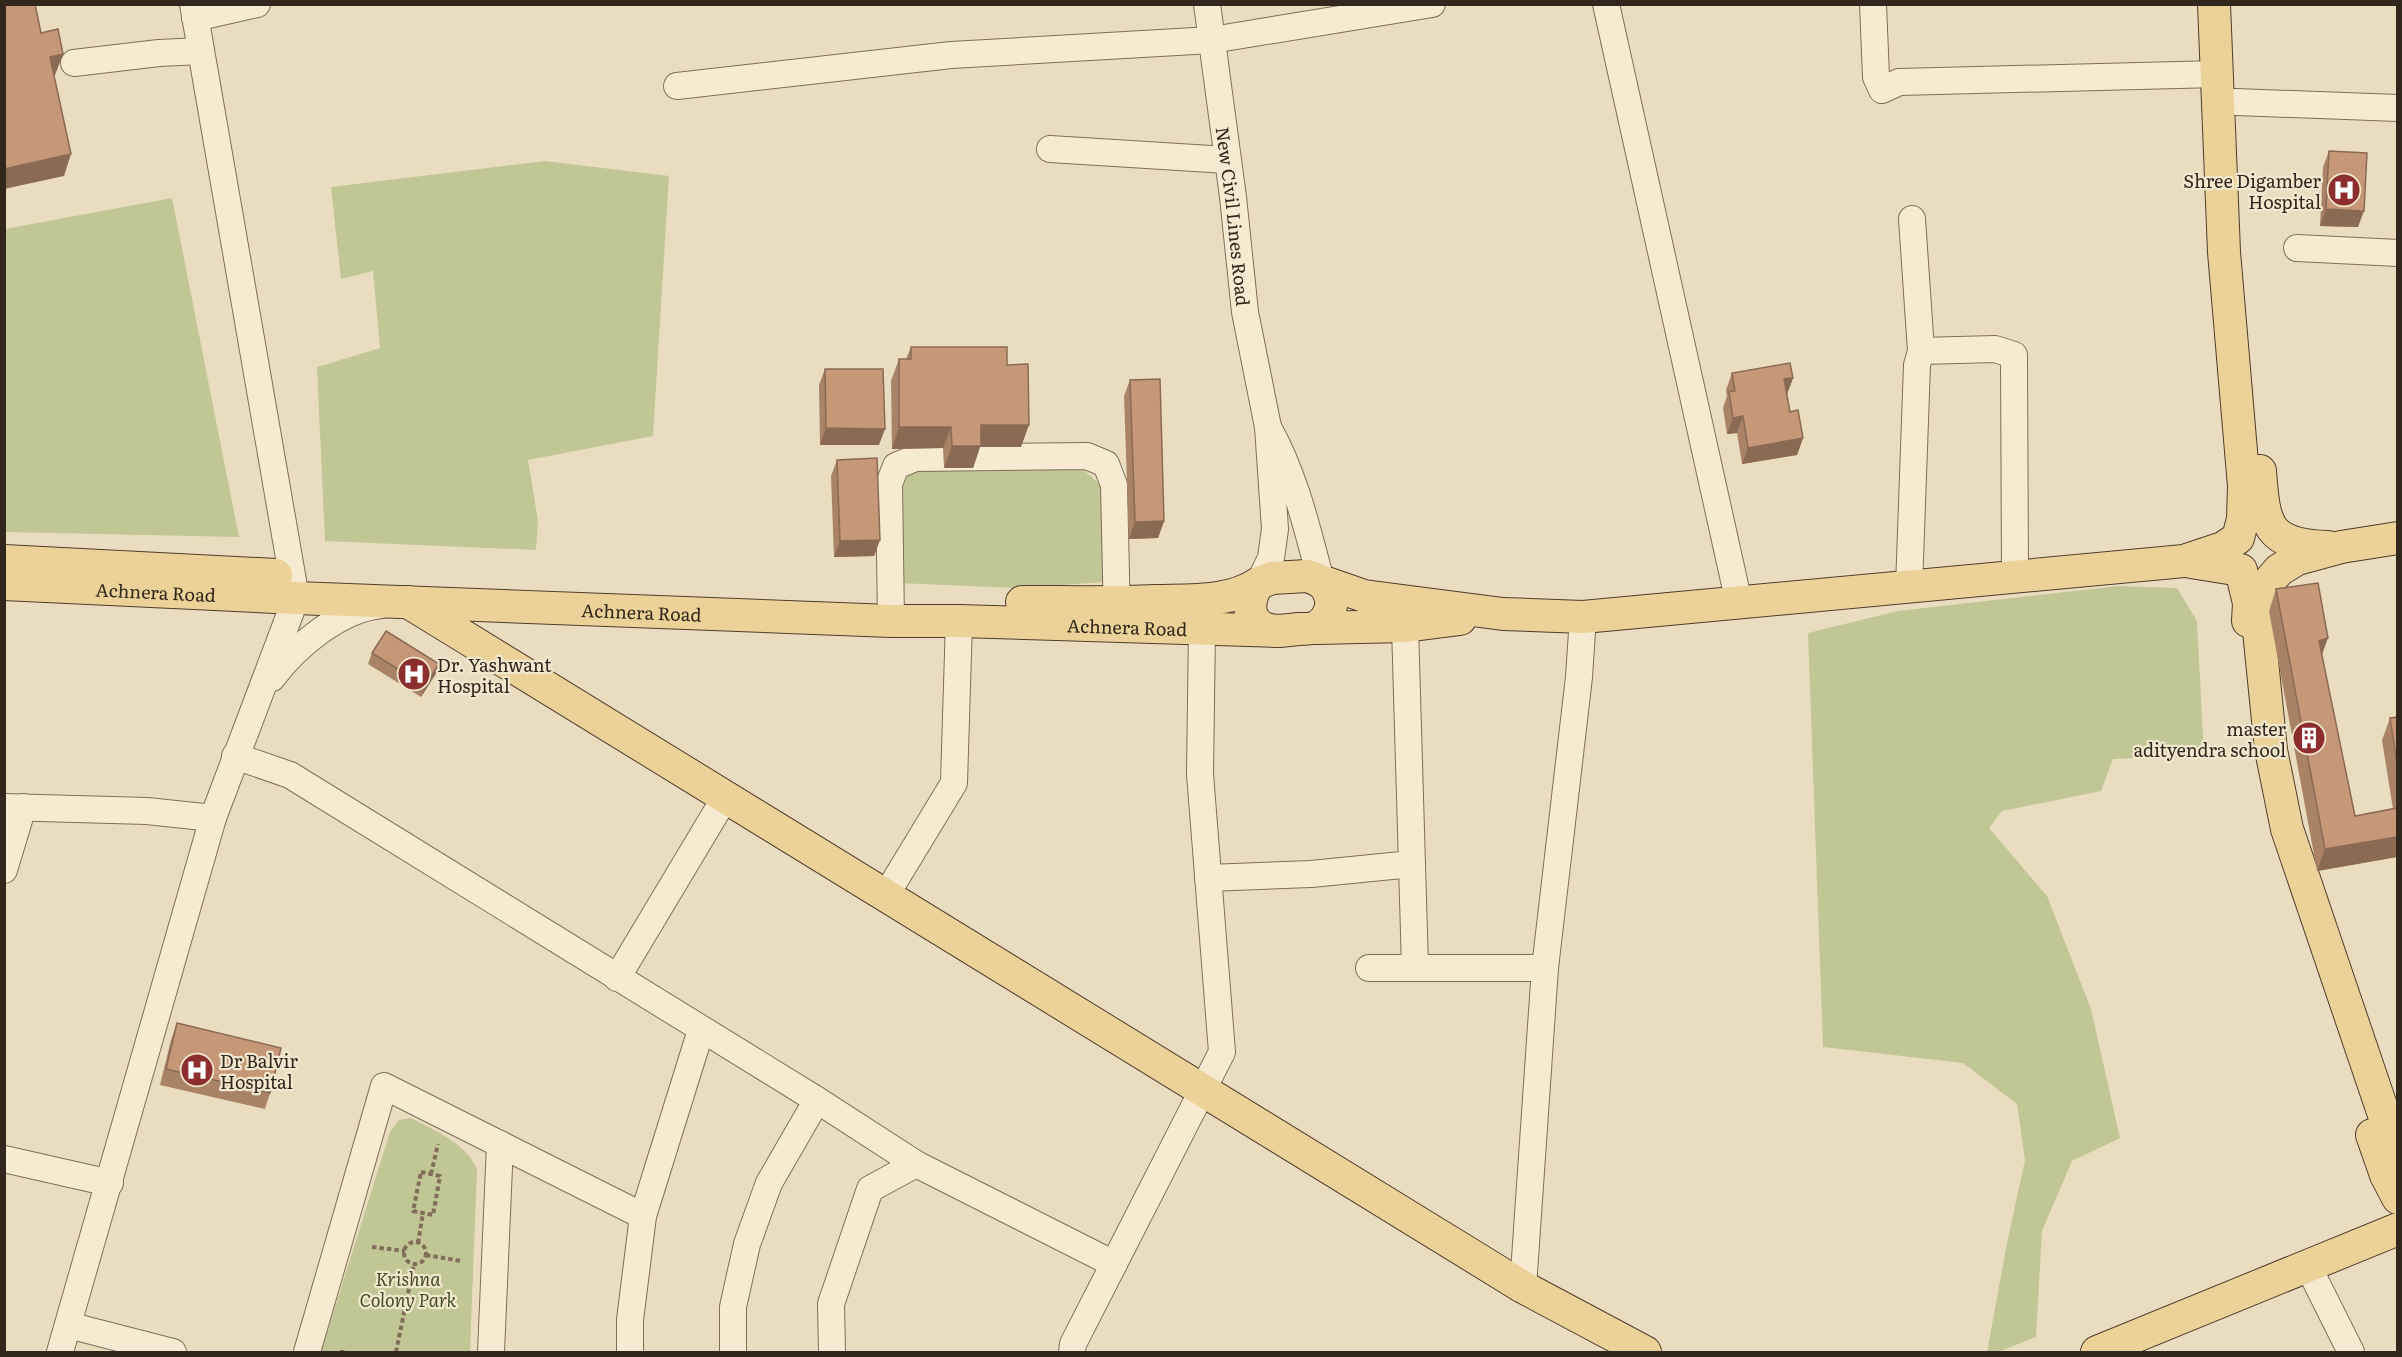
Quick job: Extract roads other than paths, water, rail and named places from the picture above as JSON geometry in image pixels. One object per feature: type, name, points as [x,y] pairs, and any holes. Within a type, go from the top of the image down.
[{"type":"main road","points":[[2214,4],[2242,250],[2261,484],[2268,524],[2282,544],[2283,553],[2278,570],[2261,591],[2258,621],[2271,750],[2290,840],[2397,1156]]},
{"type":"main road","points":[[2233,4],[2224,92],[2224,252],[2244,486],[2244,519],[2234,548],[2234,556],[2241,570],[2249,603],[2246,649],[2260,792],[2270,834],[2379,1153],[2397,1198]]},
{"type":"main road","points":[[1503,614],[1405,626],[1279,630],[1263,628],[1252,615],[1250,600],[1259,583],[1272,578],[1307,576],[1364,596],[1503,614],[1583,617],[2184,561],[2223,548],[2248,530],[2255,528],[2264,528],[2275,534],[2313,546],[2341,547]]},
{"type":"main road","points":[[2184,561],[2241,570],[2255,577],[2263,577],[2297,559],[2341,547],[2397,538]]},
{"type":"main road","name":"Achnera Road","points":[[4,561],[293,587],[408,602],[1117,614],[1202,629],[1279,630]]},
{"type":"main road","points":[[1316,628],[1327,617],[1331,609],[1330,594],[1321,581]]},
{"type":"main road","name":"Achnera Road","points":[[4,584],[293,587],[891,611],[959,621],[1117,614],[1214,599],[1249,590],[1259,583]]},
{"type":"main road","points":[[408,602],[1523,1287],[1645,1353]]},
{"type":"main road","points":[[2097,1353],[2397,1229]]},
{"type":"street","points":[[60,1353],[213,818],[259,694],[293,587],[194,11],[257,4]]},
{"type":"street","name":"New Civil Lines Road","points":[[1207,4],[1233,197],[1245,312],[1268,427]]},
{"type":"street","points":[[676,86],[951,55],[1212,40],[1432,4]]},
{"type":"street","points":[[1606,4],[1739,603]]},
{"type":"street","points":[[1873,4],[1876,78],[1882,90],[1899,82],[2224,92],[2397,108]]},
{"type":"street","points":[[74,63],[159,53],[201,51]]},
{"type":"street","points":[[1050,149],[1227,160]]},
{"type":"street","points":[[1909,587],[1917,365],[1921,351],[1912,219]]},
{"type":"street","points":[[2297,248],[2397,253]]},
{"type":"street","points":[[1921,351],[1995,349],[2014,355],[2015,577]]},
{"type":"street","points":[[1268,427],[1284,456],[1301,506],[1321,581]]},
{"type":"street","points":[[1259,583],[1271,558],[1275,529],[1268,427]]},
{"type":"street","points":[[891,611],[889,484],[896,466],[915,458],[1087,456],[1106,465],[1114,485],[1117,614]]},
{"type":"street","points":[[259,694],[287,658],[310,638],[347,616],[371,606],[408,602]]},
{"type":"street","points":[[1523,1287],[1545,968],[1579,677],[1583,617]]},
{"type":"street","points":[[886,895],[954,783],[959,621]]},
{"type":"street","points":[[1405,626],[1415,967]]},
{"type":"street","points":[[1072,1353],[1073,1344],[1222,1052],[1200,774],[1202,629]]},
{"type":"street","points":[[235,756],[290,775],[817,1100],[916,1164],[1114,1264]]},
{"type":"street","points":[[617,978],[726,796]]},
{"type":"street","points":[[4,870],[14,807],[147,811],[213,818]]},
{"type":"street","points":[[1208,878],[1311,874],[1412,864]]},
{"type":"street","points":[[1369,968],[1545,968]]},
{"type":"street","points":[[630,1353],[630,1320],[643,1216],[701,1030]]},
{"type":"street","points":[[307,1353],[384,1086],[643,1216]]},
{"type":"street","points":[[733,1353],[733,1307],[747,1244],[769,1183],[817,1100]]},
{"type":"street","points":[[491,1353],[500,1144]]},
{"type":"street","points":[[4,1159],[110,1183]]},
{"type":"street","points":[[832,1353],[831,1304],[870,1189],[916,1164]]},
{"type":"street","points":[[2308,1266],[2351,1353]]},
{"type":"street","points":[[68,1325],[173,1353]]},
{"type":"place","name":"Shree Digamber Hospital","points":[[2344,190]]},
{"type":"place","name":"Dr. Yashwant Hospital","points":[[414,674]]},
{"type":"place","name":"master adityendra school","points":[[2309,738]]},
{"type":"place","name":"Dr Balvir Hospital","points":[[197,1070]]},
{"type":"park label","name":"Krishna Colony Park","points":[[408,1288]]}]
